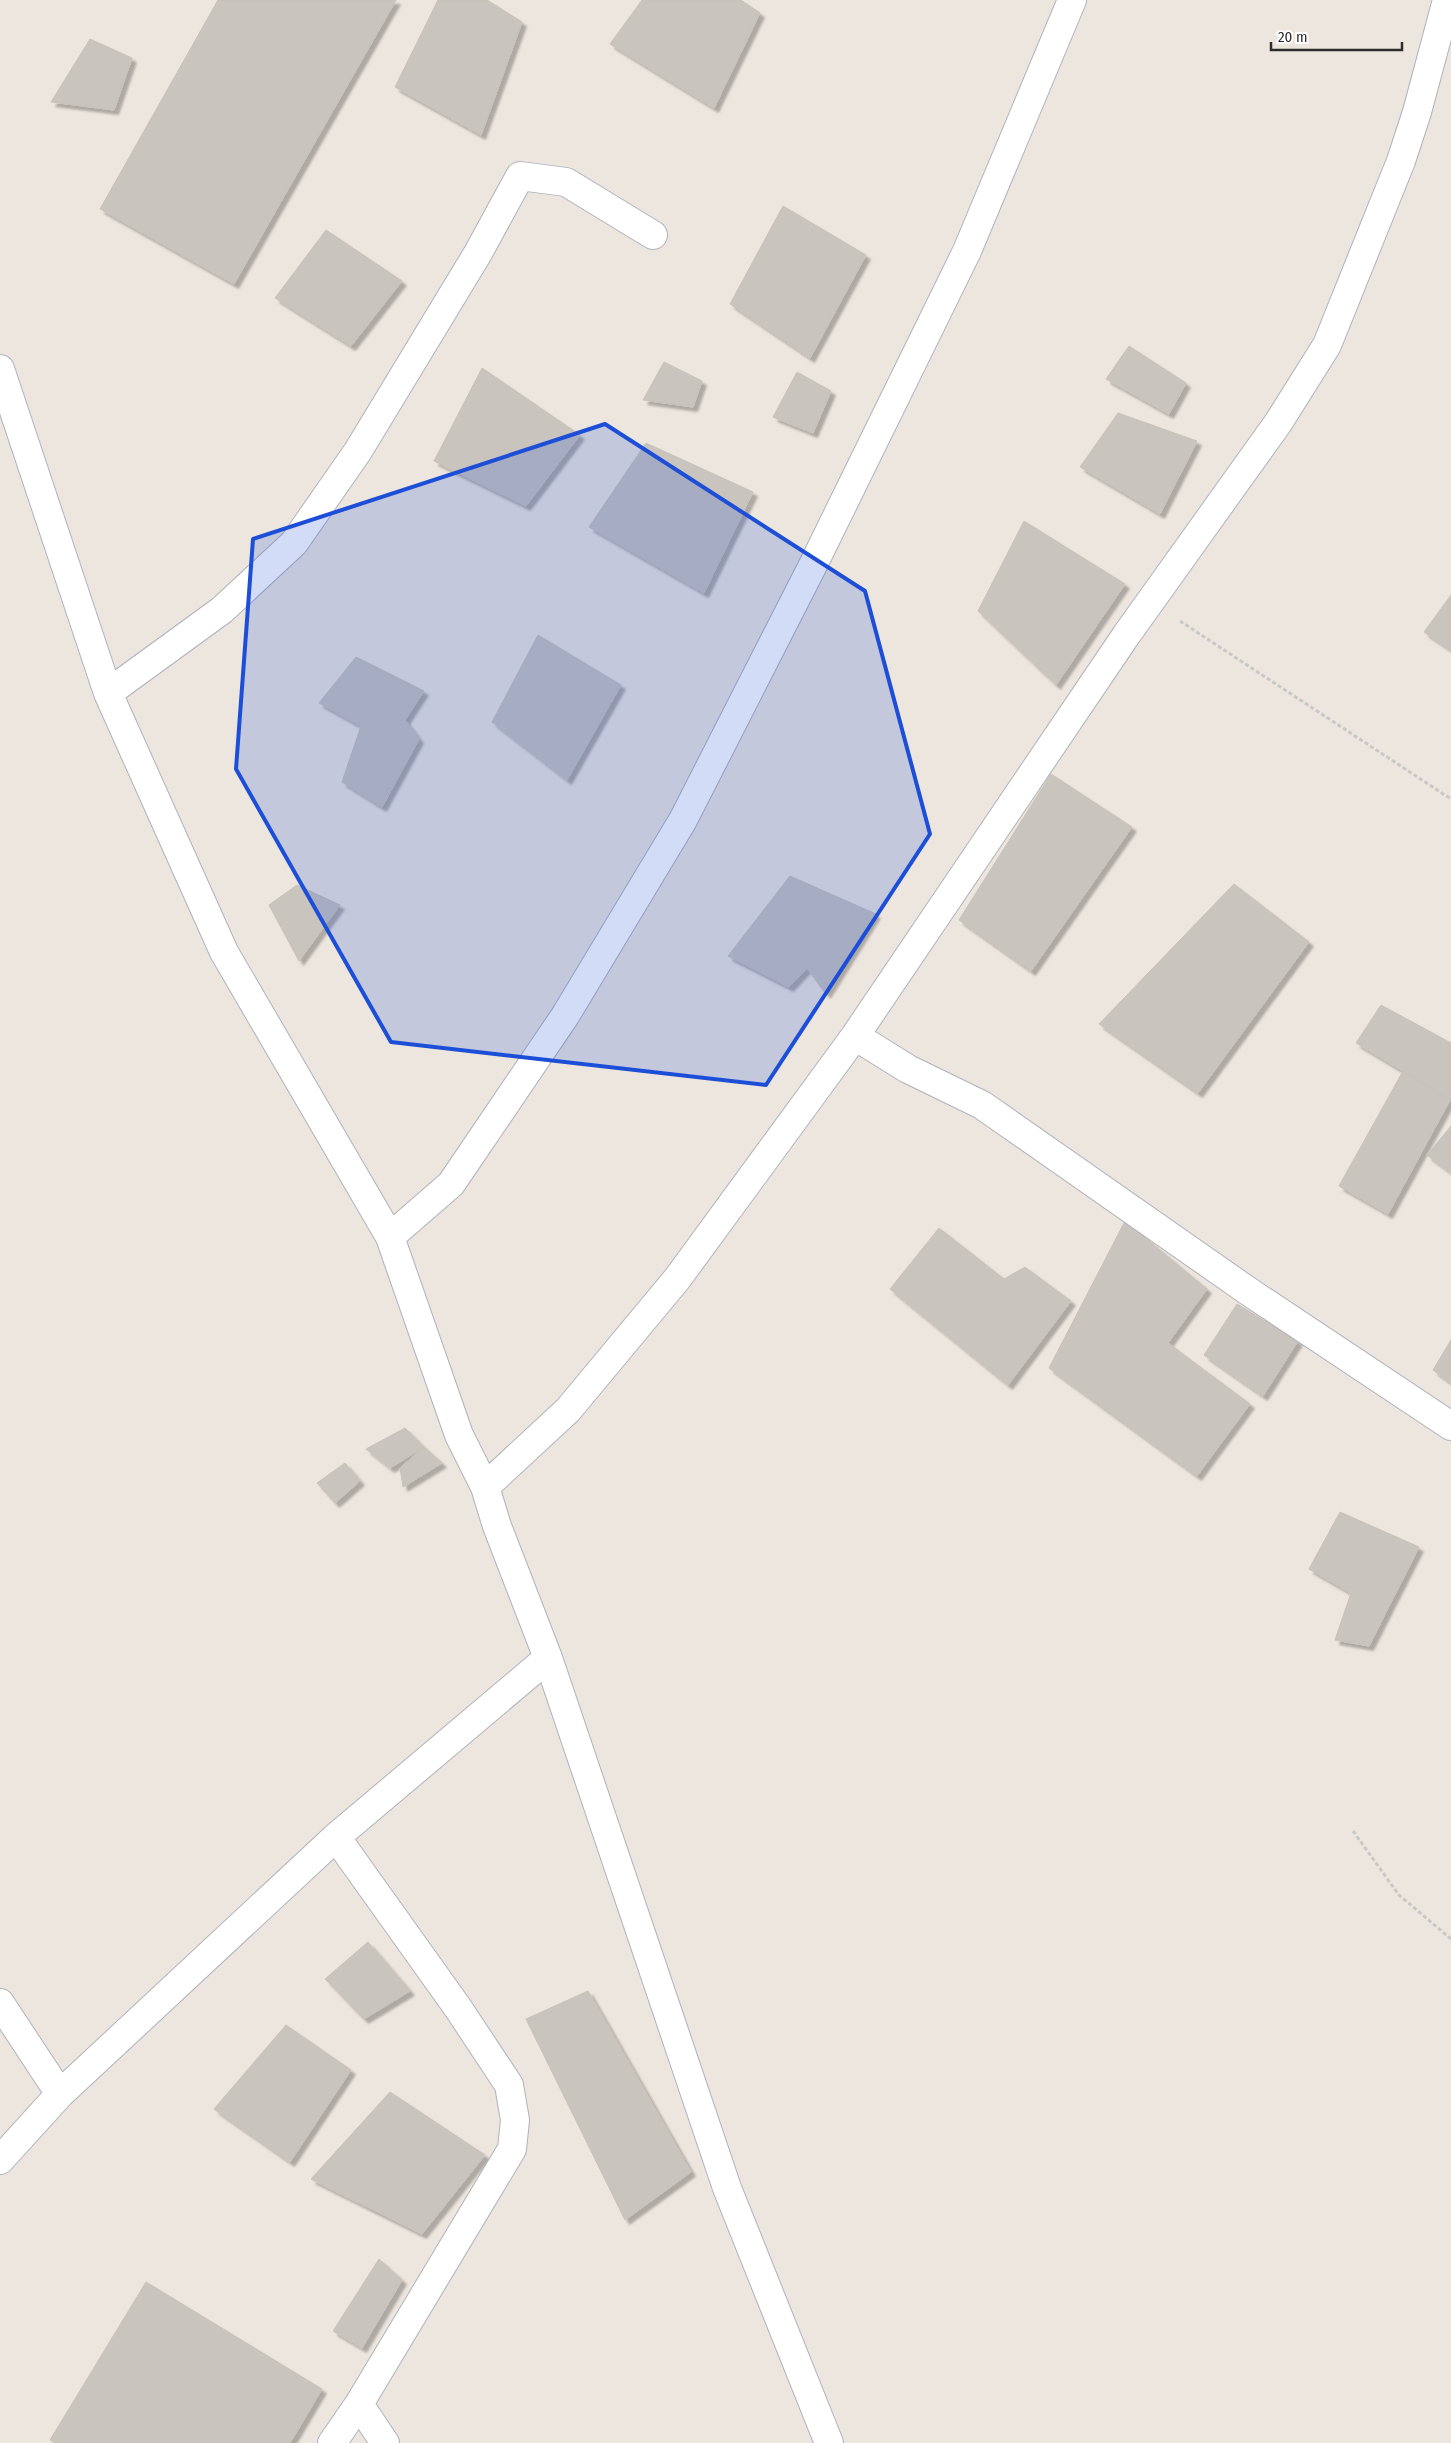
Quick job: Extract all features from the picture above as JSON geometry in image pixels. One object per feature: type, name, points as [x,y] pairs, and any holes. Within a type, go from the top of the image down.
[{"type":"street","points":[[390,1237],[451,1184],[565,1016],[683,820],[814,563],[967,251],[1072,0]]},
{"type":"street","points":[[485,1487],[568,1410],[677,1279],[855,1036],[1150,601],[1278,423],[1327,345],[1401,161],[1417,112],[1447,0]]},
{"type":"street","points":[[108,693],[222,610],[294,543],[358,451],[478,253],[520,176],[566,182],[653,235]]},
{"type":"street","points":[[0,370],[108,693],[224,952],[390,1237],[459,1435],[485,1487],[497,1526],[548,1658],[727,2188],[829,2443]]},
{"type":"street","points":[[855,1036],[908,1069],[982,1105],[1248,1291],[1451,1426]]},
{"type":"street","points":[[0,2160],[60,2094],[336,1837],[548,1658]]},
{"type":"street","points":[[332,2443],[360,2404],[512,2149],[515,2120],[509,2085],[458,2008],[336,1837]]},
{"type":"street","points":[[0,2003],[60,2094]]},
{"type":"street","points":[[360,2404],[385,2443]]},
{"type":"path","points":[[1150,601],[1451,799]]},
{"type":"path","points":[[1353,1831],[1399,1894],[1451,1939]]},
{"type":"highlighted area","points":[[605,424],[865,591],[930,834],[766,1085],[391,1042],[236,769],[253,539]]},
{"type":"building","points":[[218,0],[396,0],[234,284],[100,209]]},
{"type":"building","points":[[438,0],[487,0],[522,22],[481,135],[395,87]]},
{"type":"building","points":[[642,0],[741,0],[760,13],[714,108],[610,44]]},
{"type":"building","points":[[90,39],[132,58],[114,110],[51,102]]},
{"type":"building","points":[[783,206],[866,255],[810,358],[730,304]]},
{"type":"building","points":[[326,230],[402,281],[351,346],[275,298]]},
{"type":"building","points":[[1129,346],[1186,383],[1169,414],[1106,379]]},
{"type":"building","points":[[664,362],[702,381],[693,407],[643,400]]},
{"type":"building","points":[[482,368],[580,435],[526,506],[434,461]]},
{"type":"building","points":[[797,372],[831,391],[813,433],[773,417]]},
{"type":"building","points":[[1118,413],[1197,441],[1160,514],[1080,467]]},
{"type":"building","points":[[646,443],[753,492],[704,593],[589,527]]},
{"type":"building","points":[[1024,521],[1125,584],[1056,685],[978,611]]},
{"type":"building","points":[[1451,595],[1451,650],[1424,632]]},
{"type":"building","points":[[538,635],[621,685],[567,780],[492,722]]},
{"type":"building","points":[[356,657],[424,691],[405,720],[419,739],[382,807],[342,782],[361,726],[319,703]]},
{"type":"building","points":[[1051,774],[1132,827],[1031,971],[959,920]]},
{"type":"building","points":[[790,876],[876,914],[826,994],[807,968],[789,987],[728,956]]},
{"type":"building","points":[[1234,884],[1309,942],[1198,1093],[1099,1024]]},
{"type":"building","points":[[297,885],[340,905],[299,961],[269,905]]},
{"type":"building","points":[[1381,1005],[1451,1043],[1451,1100],[1356,1043]]},
{"type":"building","points":[[1403,1071],[1450,1100],[1388,1214],[1339,1186]]},
{"type":"building","points":[[1451,1126],[1451,1173],[1427,1155]]},
{"type":"building","points":[[1125,1221],[1207,1289],[1168,1343],[1250,1404],[1197,1476],[1049,1368]]},
{"type":"building","points":[[939,1228],[1004,1279],[1025,1267],[1071,1301],[1008,1385],[890,1289]]},
{"type":"building","points":[[1237,1304],[1298,1341],[1263,1396],[1204,1355]]},
{"type":"building","points":[[1451,1340],[1451,1383],[1433,1370]]},
{"type":"building","points":[[405,1428],[424,1447],[390,1468],[366,1449]]},
{"type":"building","points":[[424,1447],[442,1463],[403,1487],[400,1468]]},
{"type":"building","points":[[345,1463],[360,1481],[335,1503],[317,1483]]},
{"type":"building","points":[[1340,1512],[1419,1547],[1369,1646],[1335,1640],[1351,1593],[1309,1569]]},
{"type":"building","points":[[368,1942],[410,1991],[364,2019],[325,1979]]},
{"type":"building","points":[[588,1991],[691,2172],[625,2220],[526,2019]]},
{"type":"building","points":[[286,2025],[351,2070],[290,2162],[214,2109]]},
{"type":"building","points":[[390,2092],[485,2155],[422,2234],[311,2179]]},
{"type":"building","points":[[379,2259],[402,2280],[362,2348],[333,2331]]},
{"type":"building","points":[[146,2282],[322,2389],[290,2443],[55,2443],[50,2440]]}]
